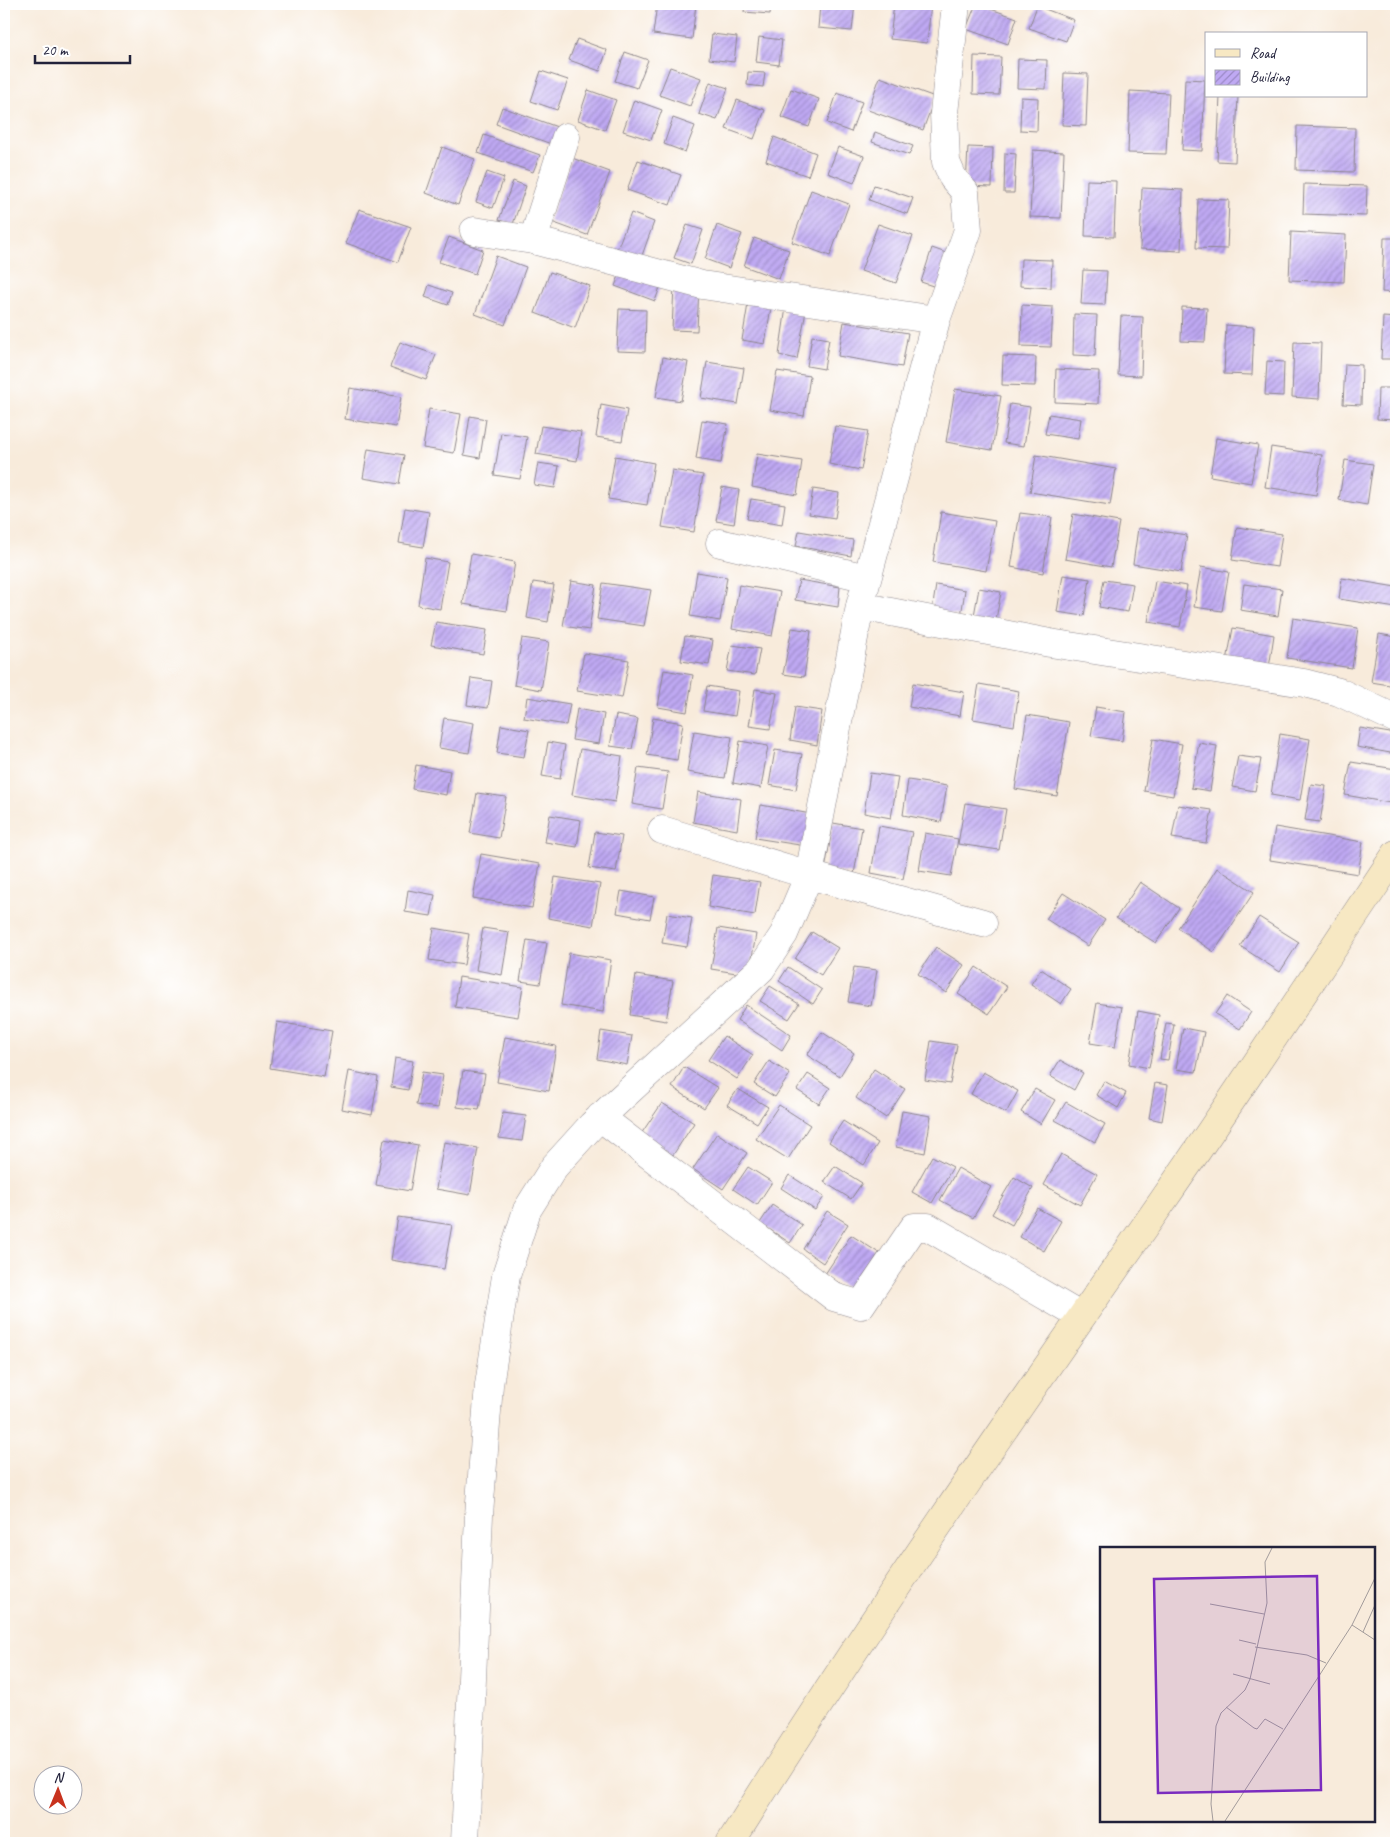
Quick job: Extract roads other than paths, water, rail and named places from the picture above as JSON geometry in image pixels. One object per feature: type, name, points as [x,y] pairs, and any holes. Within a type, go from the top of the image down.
[{"type":"main road","points":[[730,1843],[796,1738],[1080,1316],[1163,1200],[1396,854]]},
{"type":"street","points":[[465,1843],[479,1515],[489,1384],[506,1276],[527,1210],[554,1167],[600,1117],[761,969],[784,934],[809,875],[860,606],[936,320],[968,230],[965,192],[953,178],[946,162],[944,113],[956,4]]},
{"type":"street","points":[[533,240],[566,137]]},
{"type":"street","points":[[474,230],[533,240],[702,285],[936,320]]},
{"type":"street","points":[[720,543],[867,578]]},
{"type":"street","points":[[860,606],[1050,644],[1304,684],[1339,692],[1396,719]]},
{"type":"street","points":[[662,830],[809,875],[983,923]]},
{"type":"street","points":[[600,1117],[834,1297],[862,1305],[914,1227],[928,1227],[1080,1316]]}]
